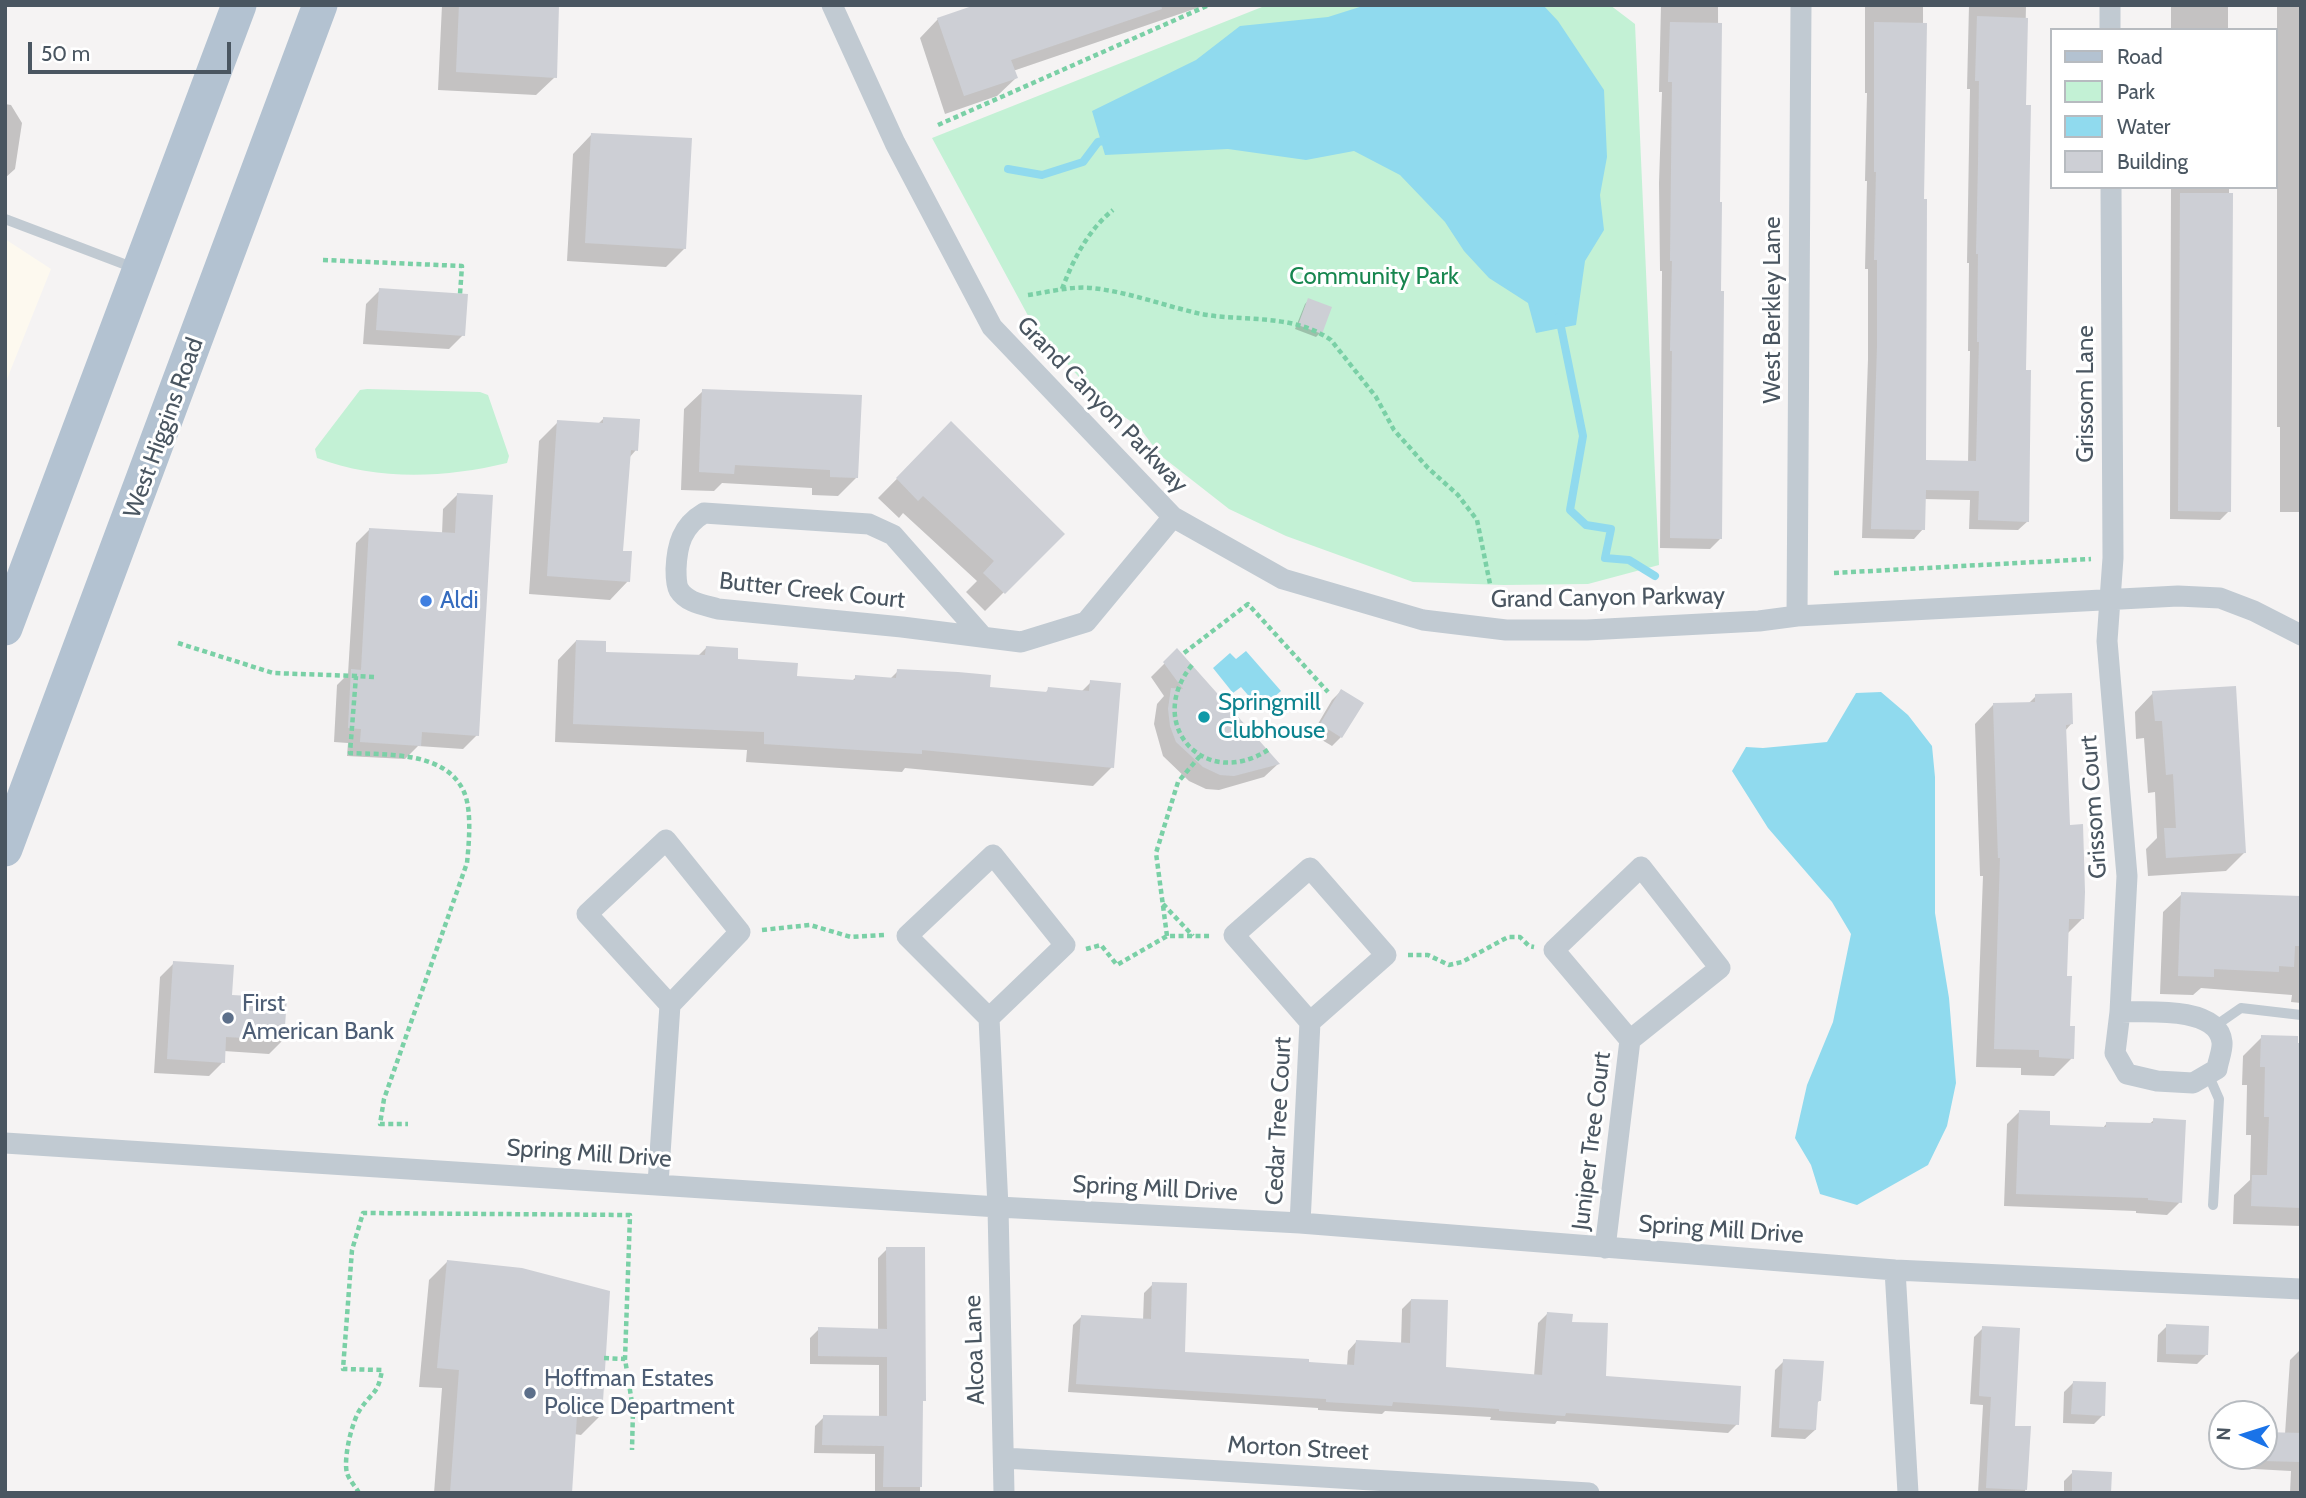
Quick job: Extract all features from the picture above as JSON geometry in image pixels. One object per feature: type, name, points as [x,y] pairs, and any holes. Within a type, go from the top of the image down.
[{"type":"main road","points":[[5,628],[239,5]]},
{"type":"main road","name":"West Higgins Road","points":[[5,849],[320,5]]},
{"type":"street","name":"Grand Canyon Parkway","points":[[832,5],[895,143],[992,327],[1173,517],[1283,579],[1423,620],[1506,630],[1587,630],[2178,596],[2220,598],[2254,611],[2301,635]]},
{"type":"street","name":"West Berkley Lane","points":[[1797,616],[1801,5]]},
{"type":"street","points":[[2110,5],[2110,28]]},
{"type":"street","name":"Grissom Lane","points":[[2111,189],[2111,600]]},
{"type":"street","name":"Butter Creek Court","points":[[983,637],[893,535],[869,524],[704,513],[692,520],[677,549],[676,575],[679,590],[694,603],[718,609],[1021,642],[1086,622],[1173,517]]},
{"type":"street","name":"Grissom Court","points":[[2111,600],[2107,641],[2127,876],[2120,1012],[2115,1053],[2127,1074],[2157,1081],[2193,1083],[2208,1074]]},
{"type":"street","points":[[658,1184],[670,1005],[740,932],[666,840],[587,914],[670,1005]]},
{"type":"street","points":[[993,855],[1065,946],[989,1018],[907,936],[993,855]]},
{"type":"street","name":"Juniper Tree Court","points":[[1605,1248],[1630,1040],[1720,968],[1641,867],[1554,950],[1630,1040]]},
{"type":"street","points":[[1234,936],[1310,868],[1386,955]]},
{"type":"street","name":"Cedar Tree Court","points":[[1234,936],[1310,1023],[1300,1223]]},
{"type":"street","name":"Cedar Tree Court","points":[[1310,1023],[1386,955]]},
{"type":"street","points":[[2120,1012],[2195,1016],[2215,1026],[2222,1042],[2217,1069],[2208,1074]]},
{"type":"street","name":"Alcoa Lane","points":[[989,1018],[998,1207],[1004,1493]]},
{"type":"street","name":"Spring Mill Drive","points":[[5,1143],[998,1207],[1300,1223],[1895,1270],[2301,1289]]},
{"type":"street","points":[[1895,1270],[1908,1493]]},
{"type":"street","name":"Morton Street","points":[[1004,1458],[1589,1493]]},
{"type":"lane","points":[[5,219],[140,270]]},
{"type":"lane","points":[[2215,1026],[2241,1008],[2301,1016]]},
{"type":"lane","points":[[2208,1074],[2220,1099],[2213,1205]]},
{"type":"path","points":[[938,125],[1209,5]]},
{"type":"path","points":[[1062,289],[1072,263],[1099,221],[1113,211]]},
{"type":"path","points":[[323,260],[462,266],[460,293]]},
{"type":"path","points":[[1028,295],[1089,288],[1116,292],[1201,314],[1228,318],[1264,318],[1298,325],[1322,334],[1331,340],[1376,397],[1394,430],[1428,468],[1458,495],[1477,520],[1490,584]]},
{"type":"path","points":[[1834,573],[2113,558]]},
{"type":"path","points":[[1184,653],[1248,604],[1328,692]]},
{"type":"path","points":[[178,643],[273,673],[374,677]]},
{"type":"path","points":[[1192,665],[1175,696],[1174,714],[1180,734],[1207,761],[1234,762],[1249,759],[1268,750]]},
{"type":"path","points":[[356,676],[350,753],[407,756],[452,774],[464,793],[470,833],[467,863],[384,1099],[380,1124],[408,1124]]},
{"type":"path","points":[[1167,936],[1156,853],[1178,782],[1200,756]]},
{"type":"path","points":[[1162,903],[1194,937]]},
{"type":"path","points":[[740,932],[810,925],[851,937],[907,936]]},
{"type":"path","points":[[1065,946],[1090,949],[1101,945],[1117,965],[1167,936],[1234,936]]},
{"type":"path","points":[[1386,955],[1428,955],[1448,965],[1462,962],[1508,937],[1520,937],[1529,946],[1554,950]]},
{"type":"path","points":[[359,1493],[347,1474],[352,1429],[359,1409],[379,1388],[382,1370],[343,1369],[352,1250],[363,1213],[630,1215],[625,1359],[633,1409],[632,1450]]},
{"type":"path","points":[[604,1358],[625,1359]]},
{"type":"shaded area","points":[[5,239],[51,269],[5,384]]},
{"type":"green space","name":"Community Park","points":[[1267,5],[1610,5],[1635,24],[1659,565],[1588,584],[1413,582],[1286,536],[1229,509],[1160,455],[1139,427],[1097,398],[1032,323],[932,138]]},
{"type":"green space","points":[[360,390],[480,392],[488,395],[509,456],[507,463],[460,472],[411,475],[363,471],[317,458],[315,449]]},
{"type":"water","points":[[1366,5],[1543,5],[1558,21],[1604,90],[1607,157],[1600,195],[1604,230],[1585,261],[1576,325],[1536,333],[1528,303],[1489,278],[1464,251],[1445,222],[1400,175],[1354,151],[1306,160],[1228,149],[1105,155],[1092,111],[1196,60],[1240,26],[1328,17]]},
{"type":"water","points":[[1246,651],[1281,691],[1260,709],[1241,687],[1233,693],[1213,668],[1230,653],[1236,659]]},
{"type":"water","points":[[1881,692],[1908,715],[1932,746],[1935,777],[1935,913],[1949,998],[1956,1083],[1947,1126],[1928,1165],[1857,1205],[1820,1194],[1811,1165],[1795,1138],[1807,1085],[1833,1022],[1851,934],[1832,902],[1768,828],[1732,771],[1746,747],[1827,742],[1856,693]]},
{"type":"building","points":[[459,5],[559,5],[557,78],[456,72]]},
{"type":"building","points":[[975,5],[1161,5],[1162,9],[1011,60],[1018,78],[964,96],[937,18]]},
{"type":"building","points":[[1977,16],[2028,18],[2026,105],[2031,105],[2026,370],[2031,370],[2029,522],[1978,520],[1979,491],[1926,490],[1925,530],[1871,529],[1877,348],[1877,260],[1874,260],[1874,22],[1927,23],[1924,199],[1927,199],[1926,460],[1976,461],[1979,342],[1976,254],[1979,81],[1975,81]]},
{"type":"building","points":[[1670,22],[1722,23],[1722,539],[1670,538]]},
{"type":"building","points":[[591,133],[692,138],[686,249],[585,243]]},
{"type":"building","points":[[2180,193],[2233,193],[2231,512],[2178,511]]},
{"type":"building","points":[[379,288],[468,294],[465,336],[376,330]]},
{"type":"building","points":[[1308,298],[1332,307],[1322,334],[1298,325]]},
{"type":"building","points":[[702,389],[862,395],[858,478],[830,477],[830,470],[735,465],[734,474],[699,472]]},
{"type":"building","points":[[603,417],[640,419],[638,451],[631,450],[623,551],[632,551],[630,582],[547,576],[557,420],[603,423]]},
{"type":"building","points":[[951,421],[1065,534],[1005,594],[983,573],[994,561],[923,496],[918,501],[896,478]]},
{"type":"building","name":"Aldi","points":[[457,493],[493,495],[479,736],[422,732],[421,746],[360,742],[361,729],[348,728],[351,669],[361,670],[369,528],[455,533]]},
{"type":"building","points":[[576,640],[606,641],[606,652],[705,655],[706,646],[738,648],[738,659],[798,663],[797,676],[855,680],[855,675],[896,678],[897,669],[958,672],[991,675],[990,687],[1047,692],[1048,687],[1089,691],[1090,680],[1121,683],[1114,768],[922,750],[922,754],[764,744],[764,732],[573,724]]},
{"type":"building","name":"Springmill Clubhouse","points":[[1177,648],[1280,764],[1234,776],[1220,775],[1203,767],[1176,742],[1168,709],[1171,688],[1183,689],[1163,662]]},
{"type":"building","points":[[2236,686],[2246,853],[2166,858],[2164,828],[2176,828],[2173,774],[2166,775],[2162,721],[2155,721],[2152,691]]},
{"type":"building","points":[[1341,689],[1364,703],[1342,738],[1320,724]]},
{"type":"building","points":[[2072,693],[2073,724],[2066,725],[2070,825],[2083,824],[2085,892],[2084,919],[2069,919],[2067,976],[2072,976],[2070,1026],[2075,1026],[2074,1059],[2039,1057],[2039,1050],[1994,1049],[2000,858],[1993,703],[2035,702],[2035,694]]},
{"type":"building","points":[[2181,892],[2301,896],[2301,946],[2295,946],[2294,967],[2279,966],[2279,972],[2214,969],[2214,977],[2178,976]]},
{"type":"building","name":"First American Bank","points":[[173,961],[234,965],[232,995],[287,998],[284,1040],[226,1037],[225,1063],[167,1059]]},
{"type":"building","points":[[2261,1035],[2298,1036],[2298,1043],[2301,1043],[2301,1208],[2251,1206],[2252,1175],[2267,1175],[2269,1117],[2264,1117],[2265,1067],[2260,1067]]},
{"type":"building","points":[[2019,1110],[2050,1111],[2050,1125],[2106,1127],[2106,1122],[2153,1123],[2153,1118],[2186,1120],[2182,1203],[2148,1198],[2016,1194]]},
{"type":"building","points":[[886,1247],[925,1247],[926,1401],[923,1401],[922,1487],[883,1487],[884,1446],[822,1445],[823,1415],[887,1416],[887,1357],[818,1356],[818,1327],[887,1329]]},
{"type":"building","name":"Hoffman Estates Police Department","points":[[447,1260],[522,1268],[610,1291],[602,1417],[577,1415],[572,1493],[450,1493],[459,1370],[437,1368]]},
{"type":"building","points":[[1152,1282],[1187,1283],[1185,1352],[1309,1359],[1309,1362],[1354,1365],[1356,1340],[1410,1343],[1411,1299],[1448,1300],[1446,1367],[1542,1375],[1547,1312],[1573,1314],[1572,1322],[1608,1323],[1606,1376],[1741,1386],[1739,1425],[1566,1413],[1565,1416],[1393,1402],[1392,1406],[1326,1402],[1326,1399],[1076,1384],[1081,1315],[1151,1319]]},
{"type":"building","points":[[2166,1324],[2209,1326],[2208,1355],[2166,1354]]},
{"type":"building","points":[[1982,1326],[2020,1328],[2015,1426],[2031,1426],[2027,1490],[1986,1488],[1991,1397],[1979,1396]]},
{"type":"building","points":[[1783,1359],[1824,1361],[1816,1430],[1779,1428]]},
{"type":"building","points":[[2073,1381],[2106,1382],[2105,1416],[2071,1414]]},
{"type":"building","points":[[2278,1432],[2301,1433],[2301,1462],[2278,1461]]},
{"type":"building","points":[[2072,1470],[2112,1472],[2111,1493],[2072,1493]]},
{"type":"waterway","points":[[1008,169],[1042,175],[1083,162],[1098,142],[1108,140]]},
{"type":"waterway","points":[[1559,317],[1583,436],[1570,510],[1586,525],[1611,529],[1605,558],[1629,560],[1655,576]]},
{"type":"place","name":"Aldi","points":[[426,601]]},
{"type":"place","name":"Springmill Clubhouse","points":[[1204,717]]},
{"type":"place","name":"First American Bank","points":[[228,1018]]},
{"type":"place","name":"Hoffman Estates Police Department","points":[[530,1393]]}]
